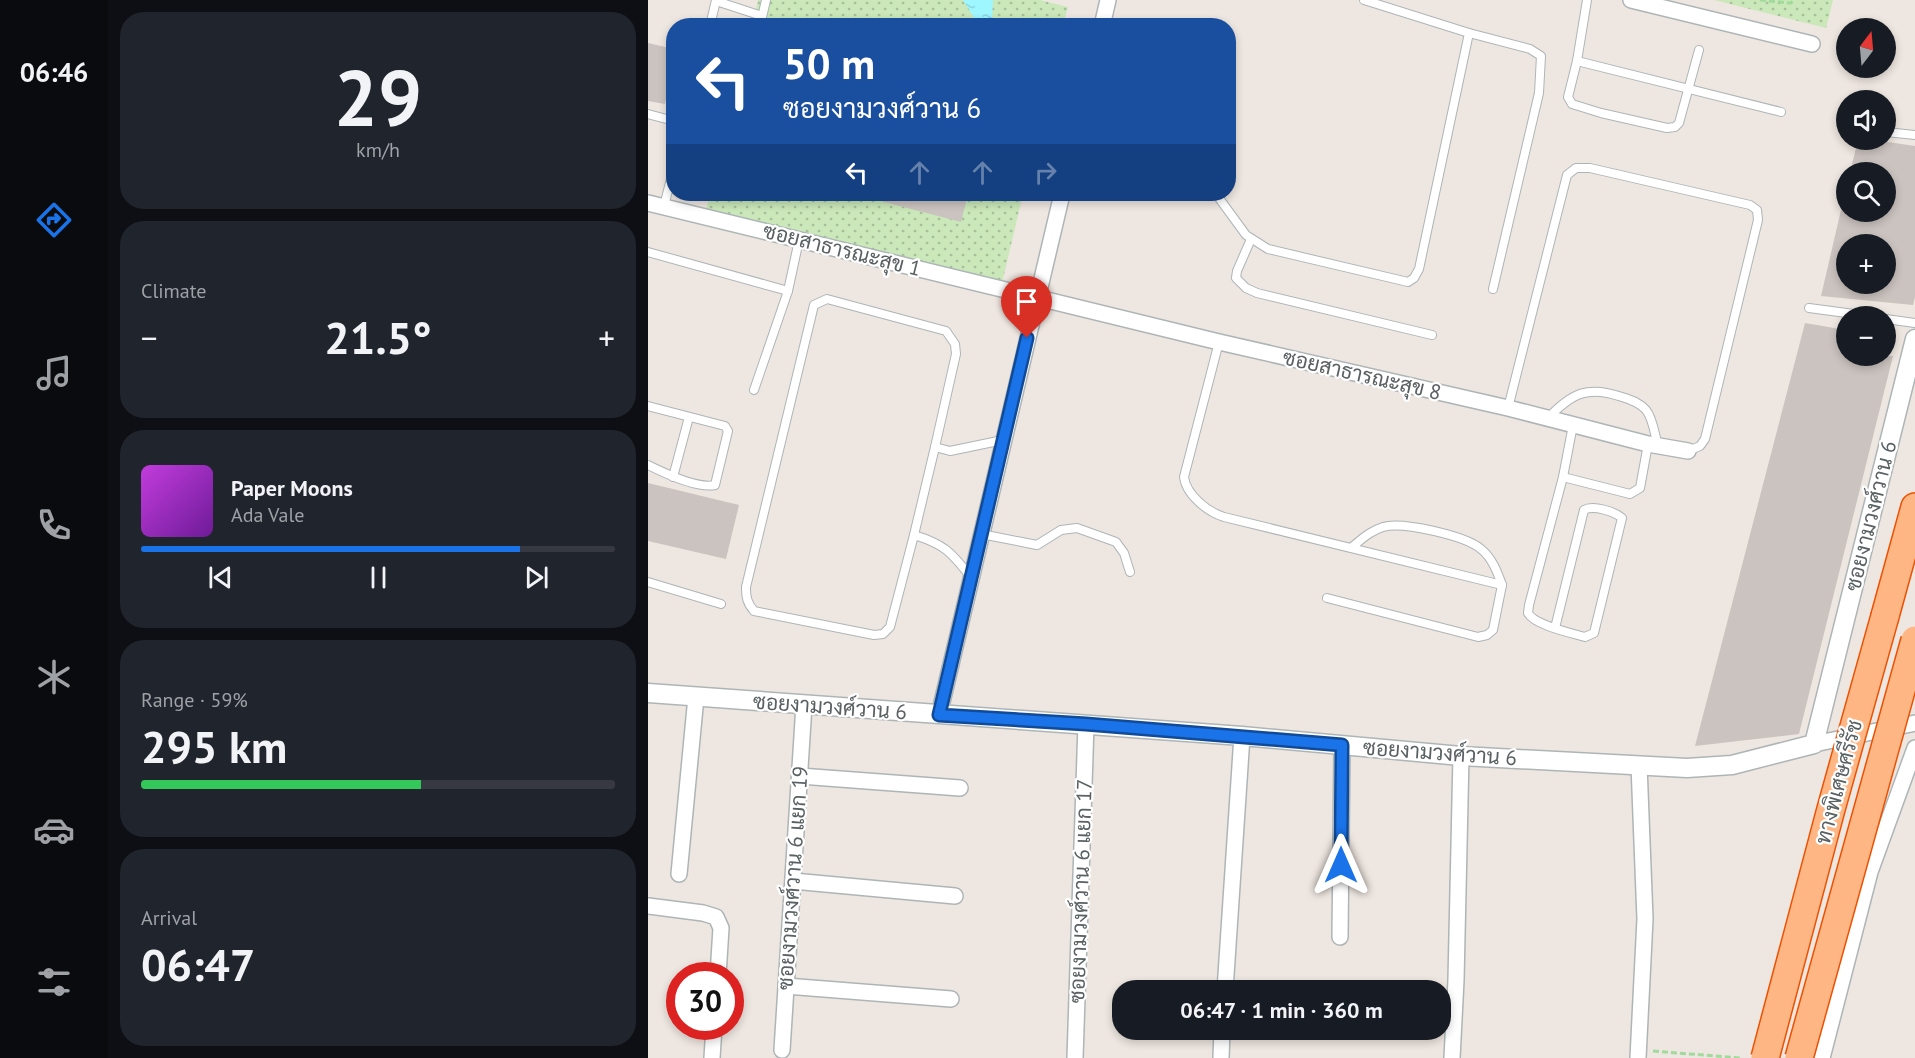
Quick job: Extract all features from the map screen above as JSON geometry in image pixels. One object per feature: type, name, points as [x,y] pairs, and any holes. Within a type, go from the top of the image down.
[{"type":"highway","name":"ทางพิเศษศรีรัช","points":[[1766,1058],[1831,809],[1915,507]]},
{"type":"highway","name":"ทางพิเศษศรีรัช","points":[[1798,1058],[1915,640]]},
{"type":"street","points":[[1104,18],[1108,0]]},
{"type":"street","points":[[1632,0],[1812,44]]},
{"type":"street","points":[[939,715],[1060,201]]},
{"type":"street","name":"ซอยสาธารณะสุข 1","points":[[653,207],[1036,298]]},
{"type":"street","name":"ซอยสาธารณะสุข 8","points":[[1036,298],[1508,408],[1653,445],[1688,451]]},
{"type":"street","name":"ซอยงามวงศ์วาน 6","points":[[648,693],[1242,736],[1461,756],[1639,765],[1712,768],[1814,744],[1915,339]]},
{"type":"street","points":[[679,874],[696,697]]},
{"type":"street","name":"ซอยงามวงศ์วาน 6 แยก 19","points":[[782,1050],[804,705]]},
{"type":"street","points":[[1814,744],[1915,723]]},
{"type":"street","name":"ซอยงามวงศ์วาน 6 แยก 17","points":[[1075,1058],[1086,724]]},
{"type":"street","points":[[1226,980],[1242,736]]},
{"type":"street","points":[[1340,937],[1342,745]]},
{"type":"street","points":[[1822,1058],[1870,872],[1915,748]]},
{"type":"street","points":[[1452,1058],[1461,756]]},
{"type":"street","points":[[1639,765],[1645,919],[1639,1054]]},
{"type":"street","points":[[800,776],[960,788]]},
{"type":"street","points":[[793,881],[955,896]]},
{"type":"street","points":[[648,906],[716,917],[721,928],[719,962]]},
{"type":"street","points":[[786,986],[951,999]]},
{"type":"street","points":[[712,1058],[713,1040]]},
{"type":"street","points":[[1221,1058],[1222,1040]]},
{"type":"lane","points":[[712,18],[716,1],[762,16],[766,0]]},
{"type":"lane","points":[[1364,0],[1469,33],[1530,49],[1541,56],[1539,93],[1493,289]]},
{"type":"lane","points":[[1587,0],[1577,61],[1568,97],[1568,101],[1572,104],[1666,128],[1675,127],[1679,123],[1699,50]]},
{"type":"lane","points":[[1221,201],[1246,235],[1268,249],[1408,282],[1414,278],[1419,269],[1469,33]]},
{"type":"lane","points":[[1577,61],[1781,112]]},
{"type":"lane","points":[[648,114],[666,119]]},
{"type":"lane","points":[[1896,133],[1915,135]]},
{"type":"lane","points":[[1508,408],[1567,175],[1576,168],[1590,168],[1750,205],[1757,210],[1758,220],[1706,432],[1700,447],[1688,451]]},
{"type":"lane","points":[[653,207],[666,182]]},
{"type":"lane","points":[[1251,239],[1236,278],[1245,288],[1257,293],[1432,334]]},
{"type":"lane","points":[[754,390],[788,291],[799,240]]},
{"type":"lane","points":[[648,252],[788,291]]},
{"type":"lane","points":[[827,299],[946,331],[955,344],[956,354],[935,447],[890,627],[883,634],[874,635],[754,611],[748,605],[746,586],[814,305],[827,299]]},
{"type":"lane","points":[[1809,308],[1836,312]]},
{"type":"lane","points":[[1896,320],[1915,323]]},
{"type":"lane","points":[[1219,342],[1184,477],[1188,491],[1215,514],[1502,585]]},
{"type":"lane","points":[[1548,418],[1563,402],[1594,390],[1636,401],[1648,412],[1653,445],[1640,488],[1635,492],[1630,494],[1563,477]]},
{"type":"lane","points":[[648,406],[725,426],[728,431],[715,485],[710,486],[672,477],[648,465]]},
{"type":"lane","points":[[672,477],[689,417]]},
{"type":"lane","points":[[1555,628],[1584,510],[1588,507],[1616,513],[1622,518],[1594,633],[1585,637],[1555,628],[1534,620],[1528,613],[1563,477],[1573,425]]},
{"type":"lane","points":[[935,447],[950,451],[1003,440]]},
{"type":"lane","points":[[1327,598],[1478,637],[1487,635],[1492,630],[1502,585],[1490,558],[1480,548],[1465,540],[1404,525],[1385,526],[1371,531],[1352,548]]},
{"type":"lane","points":[[981,534],[1037,545],[1061,530],[1077,528],[1116,542],[1124,553],[1130,572]]},
{"type":"lane","points":[[914,535],[939,544],[950,551],[971,577]]},
{"type":"lane","points":[[648,582],[721,604]]},
{"type":"path","points":[[1760,0],[1790,3],[1795,0]]},
{"type":"path","points":[[1639,1054],[1740,1058]]},
{"type":"green space","points":[[758,0],[1040,0],[1068,7],[1065,18],[754,18]]},
{"type":"green space","points":[[1714,0],[1833,0],[1826,28]]},
{"type":"green space","points":[[708,201],[1021,201],[1002,283],[705,213]]},
{"type":"water","points":[[963,0],[993,0],[992,18],[974,18]]},
{"type":"building","points":[[648,43],[666,47],[666,100],[665,104],[648,101]]},
{"type":"building","points":[[1896,143],[1915,146],[1915,297],[1913,305],[1821,296],[1838,222],[1896,222],[1896,162],[1852,162],[1856,150],[1896,150]]},
{"type":"building","points":[[880,201],[966,201],[961,222]]},
{"type":"building","points":[[1805,323],[1836,328],[1836,366],[1891,366],[1799,734],[1695,746]]},
{"type":"building","points":[[648,483],[739,505],[726,559],[648,541]]},
{"type":"route","points":[[1027,338],[939,715],[1086,724],[1342,745],[1341,865]]}]
